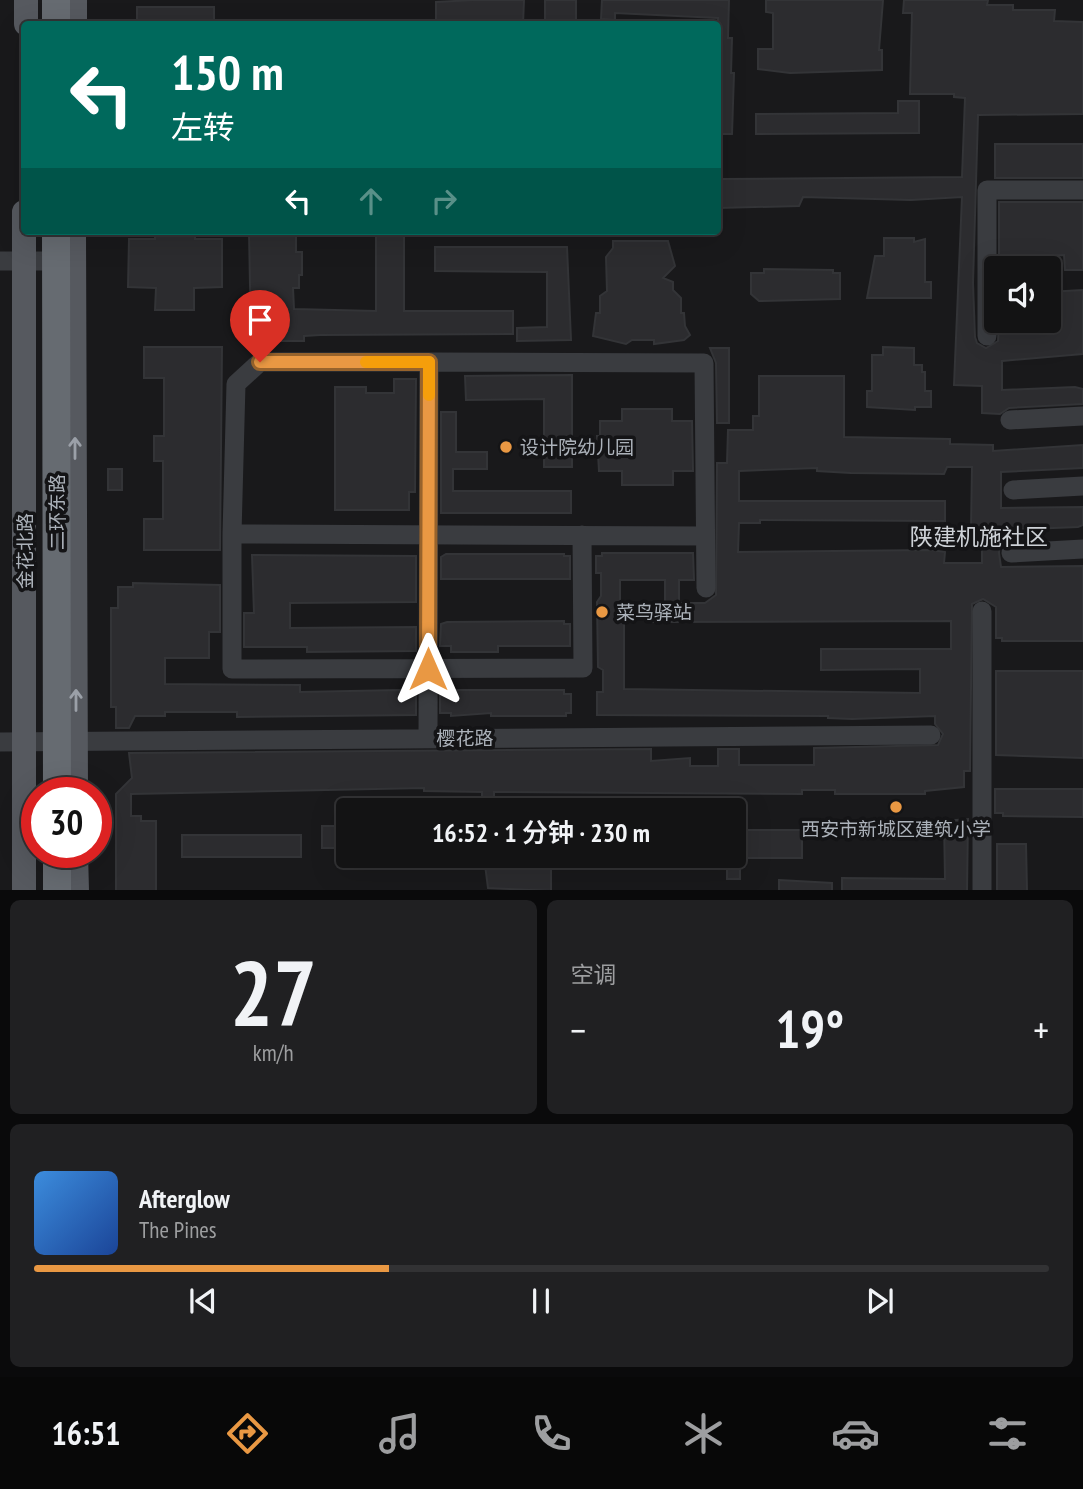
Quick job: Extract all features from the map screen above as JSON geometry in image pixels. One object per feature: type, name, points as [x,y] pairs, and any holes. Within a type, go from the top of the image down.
[{"type":"highway","points":[[37,0],[37,21]]},
{"type":"highway","points":[[56,0],[56,21]]},
{"type":"highway","name":"二环东路","points":[[37,235],[38,777]]},
{"type":"highway","name":"二环东路","points":[[57,235],[57,777]]},
{"type":"highway","points":[[38,868],[38,890]]},
{"type":"highway","points":[[57,868],[57,890]]},
{"type":"main road","points":[[26,0],[26,21]]},
{"type":"main road","points":[[75,0],[75,21]]},
{"type":"main road","name":"金花北路","points":[[21,224],[12,261],[26,742],[24,890]]},
{"type":"main road","points":[[74,235],[76,777]]},
{"type":"main road","points":[[76,868],[76,890]]},
{"type":"street","points":[[987,336],[987,190],[1083,190]]},
{"type":"street","points":[[12,261],[75,261]]},
{"type":"street","points":[[582,535],[583,668],[232,669],[236,384],[260,362],[705,363],[706,588]]},
{"type":"street","points":[[428,739],[429,362]]},
{"type":"street","points":[[1010,420],[1083,416]]},
{"type":"street","points":[[1013,490],[1083,486]]},
{"type":"street","points":[[232,534],[705,536]]},
{"type":"street","points":[[1011,553],[1083,549]]},
{"type":"street","points":[[982,611],[982,890]]},
{"type":"street","name":"樱花路","points":[[0,742],[930,735]]},
{"type":"building","points":[[524,0],[523,21],[436,21],[436,2]]},
{"type":"building","points":[[545,0],[576,0],[576,21],[545,21]]},
{"type":"building","points":[[602,0],[729,0],[728,38],[732,38],[731,73],[734,73],[732,134],[721,134],[721,21],[718,21],[718,18],[615,13],[615,20],[601,19]]},
{"type":"building","points":[[766,0],[883,0],[879,50],[882,50],[882,70],[790,73],[758,69],[758,49],[773,49],[773,13],[766,12]]},
{"type":"building","points":[[904,0],[988,0],[987,5],[1013,5],[1013,10],[1055,10],[1054,21],[1083,22],[1083,114],[978,115],[973,283],[975,337],[977,343],[986,348],[998,341],[998,333],[1061,333],[1061,291],[1083,290],[1083,354],[1002,361],[1002,390],[1075,387],[1083,389],[1083,404],[1009,408],[1000,414],[982,413],[982,386],[954,385],[962,197],[911,200],[803,197],[799,206],[721,208],[721,179],[962,177],[965,98],[954,97],[954,94],[910,94],[912,13],[903,13]]},
{"type":"building","points":[[137,7],[214,7],[214,21],[137,21]]},
{"type":"building","points":[[898,101],[919,101],[919,133],[756,134],[756,114],[898,113]]},
{"type":"building","points":[[995,144],[1083,144],[1083,178],[995,178]]},
{"type":"building","points":[[999,202],[1083,202],[1083,270],[1065,270],[1064,255],[999,256]]},
{"type":"building","points":[[155,235],[195,235],[195,239],[222,239],[222,287],[194,288],[194,310],[155,310],[156,288],[128,287],[129,239],[155,239]]},
{"type":"building","points":[[249,235],[296,235],[296,252],[302,252],[302,275],[299,275],[299,288],[293,288],[294,309],[376,311],[376,235],[404,235],[404,311],[513,311],[513,334],[320,335],[304,336],[304,341],[258,341],[258,336],[251,336]]},
{"type":"building","points":[[884,238],[914,238],[914,242],[925,239],[925,282],[931,282],[931,298],[867,298],[875,256],[884,256]]},
{"type":"building","points":[[613,241],[668,241],[675,266],[663,278],[673,282],[673,290],[681,298],[681,313],[684,313],[685,326],[690,335],[684,340],[654,344],[654,340],[632,340],[626,344],[593,336],[596,313],[600,313],[600,296],[607,291],[606,257],[613,248]]},
{"type":"building","points":[[435,247],[567,247],[571,340],[517,341],[517,328],[547,327],[547,272],[435,271]]},
{"type":"building","points":[[764,269],[833,270],[833,273],[840,273],[840,299],[759,301],[751,294],[751,273],[764,273]]},
{"type":"building","points":[[144,347],[222,347],[220,550],[144,550],[144,519],[163,519],[163,461],[154,461],[154,436],[164,436],[164,378],[144,378]]},
{"type":"building","points":[[883,347],[914,348],[914,365],[922,365],[922,372],[925,372],[925,391],[931,391],[931,407],[915,407],[915,410],[867,407],[867,391],[872,391],[872,355],[883,355]]},
{"type":"building","points":[[710,348],[729,348],[729,423],[717,423],[716,363]]},
{"type":"building","points":[[572,375],[572,467],[544,467],[544,399],[466,400],[465,376]]},
{"type":"building","points":[[759,376],[844,376],[844,437],[950,439],[950,444],[993,445],[993,451],[1083,445],[1083,468],[1001,472],[1001,508],[1083,507],[1083,525],[1078,527],[1001,530],[999,553],[1001,567],[1083,566],[1083,641],[1002,641],[1002,638],[996,638],[996,607],[983,599],[972,604],[970,771],[964,771],[964,787],[925,791],[925,794],[835,794],[835,790],[802,790],[802,794],[494,792],[494,798],[482,798],[482,792],[424,791],[424,788],[131,794],[131,816],[141,816],[141,821],[156,821],[156,890],[116,890],[116,794],[132,778],[129,753],[651,749],[651,761],[690,758],[690,766],[718,766],[718,749],[739,749],[739,765],[814,765],[814,748],[938,745],[943,734],[935,724],[935,716],[852,719],[828,716],[597,715],[597,692],[603,692],[603,670],[598,667],[597,602],[601,596],[601,573],[596,573],[596,556],[602,556],[602,553],[693,553],[694,580],[679,580],[679,603],[705,603],[716,595],[717,463],[727,463],[728,430],[753,430],[753,416],[759,416]],"holes":[[[947,467],[972,467],[971,529],[982,529],[982,563],[944,563],[945,552],[931,550],[738,552],[739,523],[760,523],[760,520],[945,521],[945,501],[739,501],[739,471],[817,468],[817,471],[851,473],[944,474]],[[620,580],[665,580],[665,604],[652,604],[652,622],[951,621],[951,649],[821,649],[821,670],[920,669],[920,693],[624,689],[624,601],[620,601]]]},
{"type":"building","points":[[394,379],[416,379],[415,492],[409,492],[409,510],[335,510],[335,387],[366,387],[366,393],[394,393]]},
{"type":"building","points":[[622,409],[672,409],[672,421],[692,421],[693,471],[673,471],[673,485],[622,485],[622,471],[599,471],[597,436],[600,436],[600,421],[622,421]]},
{"type":"building","points":[[441,412],[456,412],[456,452],[487,452],[487,469],[453,469],[453,491],[571,491],[571,513],[441,513]]},
{"type":"building","points":[[108,469],[122,469],[122,490],[108,490]]},
{"type":"building","points":[[446,554],[564,554],[570,556],[570,579],[441,579],[441,557]]},
{"type":"building","points":[[252,555],[416,556],[416,602],[290,603],[290,628],[416,627],[416,651],[307,652],[307,647],[244,647],[244,613],[254,613]]},
{"type":"building","points":[[133,583],[220,585],[220,632],[209,632],[209,658],[165,658],[165,684],[300,685],[300,692],[400,690],[400,693],[416,693],[416,715],[237,717],[237,712],[165,712],[165,716],[135,716],[129,728],[116,728],[116,707],[111,707],[111,608],[118,608],[118,587],[133,587]]},
{"type":"building","points":[[564,621],[564,624],[570,624],[570,646],[498,646],[498,652],[451,652],[451,646],[440,646],[441,624],[447,622]]},
{"type":"building","points":[[996,671],[1083,671],[1083,758],[996,755]]},
{"type":"building","points":[[440,690],[564,690],[564,694],[571,694],[571,713],[566,713],[566,716],[491,716],[491,713],[451,716],[451,713],[440,713]]},
{"type":"building","points":[[995,789],[1083,789],[1083,817],[1003,816],[1003,813],[995,813]]},
{"type":"building","points":[[968,819],[967,890],[842,890],[842,878],[945,879],[944,821]]},
{"type":"building","points":[[322,826],[336,826],[336,848],[322,848]]},
{"type":"building","points":[[746,830],[802,830],[802,858],[746,858]]},
{"type":"building","points":[[182,835],[301,835],[301,857],[182,857]]},
{"type":"building","points":[[997,844],[1026,844],[1027,890],[997,890]]},
{"type":"building","points":[[485,868],[551,868],[551,890],[488,888]]},
{"type":"building","points":[[727,868],[740,868],[740,879],[727,879]]},
{"type":"building","points":[[779,880],[832,883],[832,890],[779,890]]},
{"type":"slow traffic","points":[[366,362],[429,362],[429,395]]},
{"type":"place","name":"设计院幼儿园","points":[[506,447]]},
{"type":"place","name":"菜鸟驿站","points":[[602,612]]},
{"type":"place","name":"西安市新城区建筑小学","points":[[896,807]]},
{"type":"district","name":"陕建机施社区","points":[[979,537]]},
{"type":"route","points":[[260,362],[429,362],[428,669]]}]
